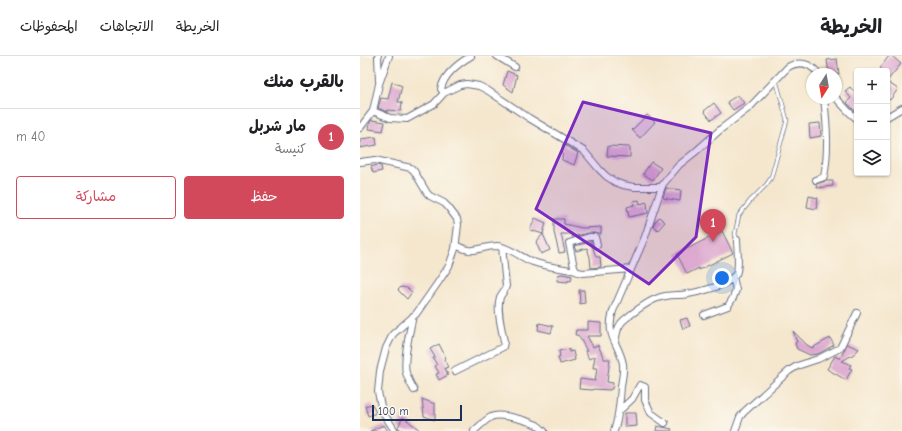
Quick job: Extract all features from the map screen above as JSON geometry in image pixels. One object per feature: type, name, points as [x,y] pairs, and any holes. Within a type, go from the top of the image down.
[{"type":"street","points":[[378,56],[380,84]]},
{"type":"street","points":[[360,128],[373,111],[389,56]]},
{"type":"street","points":[[444,93],[441,89],[444,80],[463,61],[471,56]]},
{"type":"street","points":[[497,56],[515,67]]},
{"type":"street","points":[[614,431],[619,411],[623,367],[620,354],[610,330],[611,318],[645,237],[661,187],[679,165],[720,129],[750,107],[788,67],[797,64],[804,64],[813,68]]},
{"type":"street","points":[[373,111],[390,118],[407,119],[434,104],[444,93],[460,85],[467,84],[479,86],[584,151],[599,169],[615,182],[634,187],[661,187]]},
{"type":"street","points":[[816,180],[824,177],[826,163],[828,140],[825,104]]},
{"type":"street","points":[[842,104],[854,116]]},
{"type":"street","points":[[890,115],[902,108]]},
{"type":"street","points":[[360,162],[375,160],[409,167],[413,170],[429,195],[444,203],[457,218],[458,225],[456,244],[449,266],[418,311],[393,334],[386,348],[380,370],[378,385],[380,404],[382,411],[395,431]]},
{"type":"street","points":[[576,271],[570,243],[589,237],[595,237],[597,245]]},
{"type":"street","points":[[615,343],[617,330],[620,323],[652,301],[661,297],[688,294],[702,290],[718,285],[736,275],[738,269],[737,240]]},
{"type":"street","points":[[456,244],[462,249],[470,250],[495,246],[502,247],[534,262],[583,273],[631,269]]},
{"type":"street","points":[[455,371],[503,347],[504,342],[498,306],[501,295],[505,291],[506,286],[502,247]]},
{"type":"street","points":[[704,315],[728,306],[736,290],[733,277]]},
{"type":"street","points":[[735,431],[740,417],[744,412],[789,371],[797,366],[818,359],[840,348],[857,313]]},
{"type":"street","points":[[413,316],[405,365],[407,376],[414,390]]},
{"type":"street","points":[[619,411],[632,399],[640,385],[645,387],[645,400],[651,413],[665,423]]},
{"type":"street","points":[[474,431],[489,418],[497,415],[518,419],[533,424],[540,427],[544,431]]},
{"type":"lane","points":[[737,240],[735,234],[739,215],[771,178],[787,120],[776,80]]},
{"type":"highlighted area","points":[[583,102],[711,133],[696,237],[649,284],[536,209]]},
{"type":"building","points":[[889,56],[892,56],[901,64],[890,77],[890,68],[880,68]]},
{"type":"building","points":[[837,59],[838,68],[828,68],[827,60]]},
{"type":"building","points":[[507,71],[517,75],[513,92],[503,85]]},
{"type":"building","points":[[392,82],[402,86],[398,102],[402,102],[401,111],[387,110],[387,112],[378,108],[381,98],[388,99]]},
{"type":"building","points":[[890,84],[898,89],[890,100]]},
{"type":"building","points":[[850,87],[854,92],[854,110],[847,103],[851,98],[845,91]]},
{"type":"building","points":[[738,95],[744,103],[733,110],[727,102]]},
{"type":"building","points":[[714,103],[721,113],[711,120],[704,111]]},
{"type":"building","points":[[647,115],[655,122],[640,138],[632,130]]},
{"type":"building","points":[[372,120],[385,122],[383,131],[369,129],[370,122]]},
{"type":"building","points":[[820,123],[821,136],[810,138],[809,124]]},
{"type":"building","points":[[376,137],[377,145],[360,148],[360,139]]},
{"type":"building","points":[[563,144],[578,153],[574,165],[562,160]]},
{"type":"building","points":[[608,146],[630,147],[630,157],[607,156]]},
{"type":"building","points":[[651,162],[661,168],[653,180],[643,174]]},
{"type":"building","points":[[377,165],[381,166],[382,171],[373,173],[371,167]]},
{"type":"building","points":[[826,181],[833,181],[833,186],[817,188],[816,184]]},
{"type":"building","points":[[666,188],[681,190],[680,201],[663,198]]},
{"type":"building","points":[[809,196],[818,198],[816,209],[807,207]]},
{"type":"building","points":[[639,200],[640,204],[647,202],[648,213],[629,217],[627,207],[634,205],[633,201]]},
{"type":"building","points":[[659,217],[665,222],[658,230],[653,226]]},
{"type":"building","points":[[535,218],[546,223],[543,234],[530,230]]},
{"type":"building","points":[[554,219],[564,219],[564,224],[582,228],[601,227],[601,234],[589,233],[572,237],[572,234],[561,234],[565,252],[559,253],[554,232]]},
{"type":"building","points":[[722,231],[733,253],[699,270],[699,268],[687,274],[677,254]]},
{"type":"building","points":[[543,234],[550,250],[541,254],[536,242]]},
{"type":"building","points":[[591,242],[596,257],[600,257],[601,267],[591,268],[587,248],[576,251],[574,246]]},
{"type":"building","points":[[562,274],[572,276],[571,281],[557,281],[558,275]]},
{"type":"building","points":[[401,287],[407,288],[412,292],[407,299],[398,290]]},
{"type":"building","points":[[579,290],[584,290],[585,303],[580,304]]},
{"type":"building","points":[[687,318],[690,326],[683,329],[680,320]]},
{"type":"building","points":[[588,322],[601,323],[601,336],[587,336],[593,347],[598,345],[604,359],[610,359],[607,382],[613,383],[612,389],[610,390],[579,389],[580,379],[595,381],[597,368],[593,368],[595,356],[589,359],[585,351],[587,351],[578,335],[575,335],[576,330],[588,330]]},
{"type":"building","points":[[539,323],[553,326],[551,333],[538,330]]},
{"type":"building","points":[[793,331],[812,348],[830,338],[834,345],[818,354],[810,355],[797,349],[795,343],[797,342]]},
{"type":"building","points":[[439,344],[446,358],[444,359],[448,367],[445,368],[448,375],[439,380],[436,374],[439,373],[435,366],[437,365],[433,358],[435,357],[430,349]]},
{"type":"building","points":[[847,344],[859,349],[854,354],[842,361],[851,365],[849,368],[852,369],[846,380],[827,369],[835,356],[840,359]]},
{"type":"building","points":[[569,349],[569,352],[573,351],[575,360],[560,364],[558,357],[560,357],[559,351]]},
{"type":"building","points":[[422,399],[435,404],[435,420],[424,416]]},
{"type":"building","points":[[372,404],[376,413],[368,416],[365,406]]},
{"type":"building","points":[[625,413],[636,413],[637,426],[625,427]]},
{"type":"building","points":[[403,417],[421,431],[404,431],[398,428]]},
{"type":"building","points":[[384,425],[388,431],[370,431]]},
{"type":"building","points":[[657,426],[672,429],[671,431],[656,431]]},
{"type":"place","name":"مار شربل","points":[[713,242]]}]
